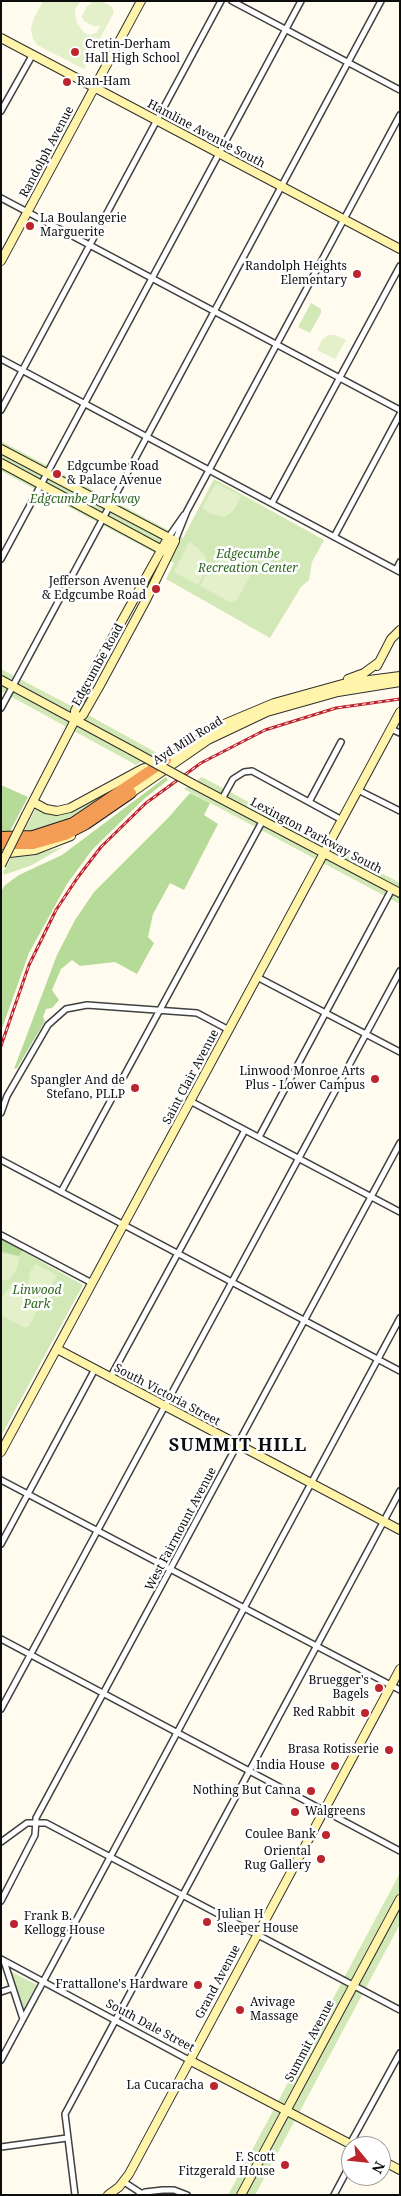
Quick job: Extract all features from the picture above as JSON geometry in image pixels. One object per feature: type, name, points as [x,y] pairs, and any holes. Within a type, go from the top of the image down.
[{"type":"highway","points":[[1,837],[33,836],[73,823],[166,760]]},
{"type":"highway","name":"Ayd Mill Road","points":[[1,844],[33,844],[65,835],[86,824],[131,793]]},
{"type":"street","name":"Randolph Avenue","points":[[1,261],[141,1]]},
{"type":"street","points":[[1,410],[221,1]]},
{"type":"street","points":[[232,1],[400,90]]},
{"type":"street","points":[[1,559],[301,1]]},
{"type":"street","points":[[1,708],[381,1]]},
{"type":"street","name":"Hamline Avenue South","points":[[1,38],[400,249]]},
{"type":"street","points":[[1,111],[33,54]]},
{"type":"street","points":[[1,449],[172,539],[400,116]]},
{"type":"street","points":[[1,198],[400,412],[334,536]]},
{"type":"street","points":[[272,503],[400,266]]},
{"type":"street","points":[[1,359],[398,571],[400,562]]},
{"type":"street","points":[[1,464],[170,554]]},
{"type":"street","name":"Edgcumbe Road","points":[[75,720],[75,711],[94,670],[160,549],[172,539]]},
{"type":"street","name":"Edgcumbe Road","points":[[75,720],[83,715],[100,687],[170,554],[172,539]]},
{"type":"street","points":[[372,681],[378,662],[390,639],[400,630]]},
{"type":"street","points":[[372,681],[394,642],[400,636]]},
{"type":"street","points":[[317,690],[364,673],[378,662]]},
{"type":"street","name":"Ayd Mill Road","points":[[32,802],[46,809],[57,811],[70,808],[125,778],[166,760],[224,724],[274,703],[317,690],[400,676]]},
{"type":"street","name":"Lexington Parkway South","points":[[1,680],[400,893]]},
{"type":"street","name":"Ayd Mill Road","points":[[131,793],[184,755],[234,726],[267,712],[372,681],[400,682]]},
{"type":"street","name":"Saint Clair Avenue","points":[[1,1452],[400,712]]},
{"type":"street","points":[[1,865],[75,720]]},
{"type":"street","points":[[391,729],[400,733]]},
{"type":"street","points":[[309,802],[341,742]]},
{"type":"street","points":[[222,799],[234,779],[244,772],[252,771],[342,820]]},
{"type":"street","points":[[358,790],[400,811]]},
{"type":"street","points":[[1,854],[35,850],[63,841],[89,825],[131,793]]},
{"type":"street","points":[[61,1192],[263,820]]},
{"type":"street","points":[[259,1137],[392,889]]},
{"type":"street","points":[[1,1709],[400,971]]},
{"type":"street","points":[[257,977],[400,1052]]},
{"type":"street","points":[[1,1113],[7,1096],[48,1025],[61,1012],[73,1006],[87,1004],[197,1013],[229,1030]]},
{"type":"street","points":[[190,1101],[400,1212]]},
{"type":"street","points":[[110,1378],[245,1130]]},
{"type":"street","name":"West Fairmount Avenue","points":[[1,1901],[34,1835],[36,1818],[400,1143]]},
{"type":"street","points":[[1,1160],[177,1255],[400,1371]]},
{"type":"street","points":[[1,1234],[92,1283]]},
{"type":"street","points":[[1,2060],[400,1318]]},
{"type":"street","name":"South Victoria Street","points":[[57,1349],[400,1530]]},
{"type":"street","points":[[1,1544],[95,1370]]},
{"type":"street","points":[[1,1480],[400,1690]]},
{"type":"street","points":[[75,2195],[65,2114],[400,1491]]},
{"type":"street","points":[[1,1640],[400,1850]]},
{"type":"street","name":"Grand Avenue","points":[[108,2195],[124,2182],[400,1669]]},
{"type":"street","points":[[1,1842],[20,1826],[35,1822],[46,1823],[400,2010]]},
{"type":"street","name":"Summit Avenue","points":[[241,2195],[400,1899]]},
{"type":"street","points":[[3,1960],[23,2019]]},
{"type":"street","name":"South Dale Street","points":[[3,1960],[341,2139]]},
{"type":"street","points":[[1,1992],[13,1988]]},
{"type":"street","points":[[357,2136],[400,2053]]},
{"type":"street","points":[[1,2147],[67,2138]]},
{"type":"street","points":[[124,2182],[140,2194],[170,2190],[187,2195]]},
{"type":"street","points":[[334,2195],[341,2182]]},
{"type":"green space","points":[[43,1],[81,1],[75,9],[76,21],[84,33],[90,35],[96,33],[100,26],[94,26],[84,21],[82,16],[87,6],[92,4],[88,1],[102,1],[112,7],[114,12],[84,69],[37,45],[33,39],[31,29],[34,18]]},
{"type":"green space","points":[[311,303],[321,309],[321,313],[310,333],[298,327]]},
{"type":"green space","points":[[328,335],[336,335],[346,340],[335,359],[317,350],[322,340]]},
{"type":"green space","name":"Edgecumbe Recreation Center","points":[[1,441],[183,538],[214,479],[324,540],[312,562],[309,580],[301,587],[270,638],[166,579],[174,563],[1,471]]},
{"type":"green space","points":[[218,484],[241,496],[234,510],[225,517],[211,514],[202,508],[215,485]]},
{"type":"green space","points":[[189,542],[206,557],[206,570],[198,585],[174,572]]},
{"type":"green space","points":[[230,559],[253,570],[237,600],[232,603],[200,586],[209,569],[216,562]]},
{"type":"green space","points":[[1,669],[157,753],[136,765],[1,691]]},
{"type":"green space","points":[[140,773],[75,820],[22,835],[36,808],[51,813]]},
{"type":"green space","points":[[166,777],[168,780],[145,798],[92,850],[67,884],[29,953],[1,1031],[1,892],[4,886],[19,875],[62,855]]},
{"type":"green space","points":[[202,777],[400,883],[400,904],[184,789]]},
{"type":"green space","points":[[1,785],[28,797],[8,835],[1,834]]},
{"type":"green space","points":[[190,793],[210,803],[204,815],[218,824],[184,890],[170,883],[153,914],[148,937],[154,943],[137,974],[115,962],[80,966],[72,960],[61,969],[52,990],[59,1000],[52,1008],[46,1009],[43,1017],[45,1021],[17,1068],[14,1069],[57,955],[75,920],[94,892],[168,818]]},
{"type":"green space","points":[[63,847],[32,865],[4,875],[3,872],[12,856],[36,854]]},
{"type":"green space","name":"Linwood Park","points":[[1,1239],[83,1285],[1,1436]]},
{"type":"green space","points":[[1,1239],[22,1250],[19,1256],[1,1251]]},
{"type":"green space","points":[[1,1253],[20,1257],[16,1271],[10,1279],[1,1281]]},
{"type":"green space","points":[[35,1264],[57,1275],[46,1298],[44,1297],[29,1326],[25,1328],[1,1315],[1,1298],[11,1286],[20,1282],[28,1285],[29,1274]]},
{"type":"green space","points":[[400,1873],[400,1924],[255,2195],[228,2195]]},
{"type":"green space","points":[[10,1971],[37,1985],[23,2011]]},
{"type":"railway","points":[[1,1046],[29,965],[56,910],[101,847],[146,803],[201,763],[265,730],[336,708],[400,699]]},
{"type":"place","name":"Cretin-Derham Hall High School","points":[[75,52]]},
{"type":"place","name":"Ran-Ham","points":[[67,82]]},
{"type":"place","name":"La Boulangerie Marguerite","points":[[30,226]]},
{"type":"place","name":"Randolph Heights Elementary","points":[[357,274]]},
{"type":"place","name":"Edgcumbe Road & Palace Avenue","points":[[57,474]]},
{"type":"place","name":"Jefferson Avenue & Edgcumbe Road","points":[[156,589]]},
{"type":"place","name":"Linwood Monroe Arts Plus - Lower Campus","points":[[375,1079]]},
{"type":"place","name":"Spangler And de Stefano, PLLP","points":[[135,1088]]},
{"type":"place","name":"Bruegger's Bagels","points":[[379,1688]]},
{"type":"place","name":"Red Rabbit","points":[[365,1713]]},
{"type":"place","name":"Brasa Rotisserie","points":[[389,1750]]},
{"type":"place","name":"India House","points":[[335,1766]]},
{"type":"place","name":"Nothing But Canna","points":[[311,1791]]},
{"type":"place","name":"Walgreens","points":[[295,1812]]},
{"type":"place","name":"Coulee Bank","points":[[326,1835]]},
{"type":"place","name":"Oriental Rug Gallery","points":[[321,1859]]},
{"type":"place","name":"Julian H Sleeper House","points":[[207,1922]]},
{"type":"place","name":"Frank B. Kellogg House","points":[[14,1924]]},
{"type":"place","name":"Frattallone's Hardware","points":[[198,1985]]},
{"type":"place","name":"Avivage Massage","points":[[240,2010]]},
{"type":"place","name":"La Cucaracha","points":[[214,2086]]},
{"type":"place","name":"F. Scott Fitzgerald House","points":[[285,2165]]},
{"type":"district","name":"SUMMIT HILL","points":[[238,1446]]},
{"type":"park label","name":"Edgcumbe Parkway","points":[[85,500]]}]
